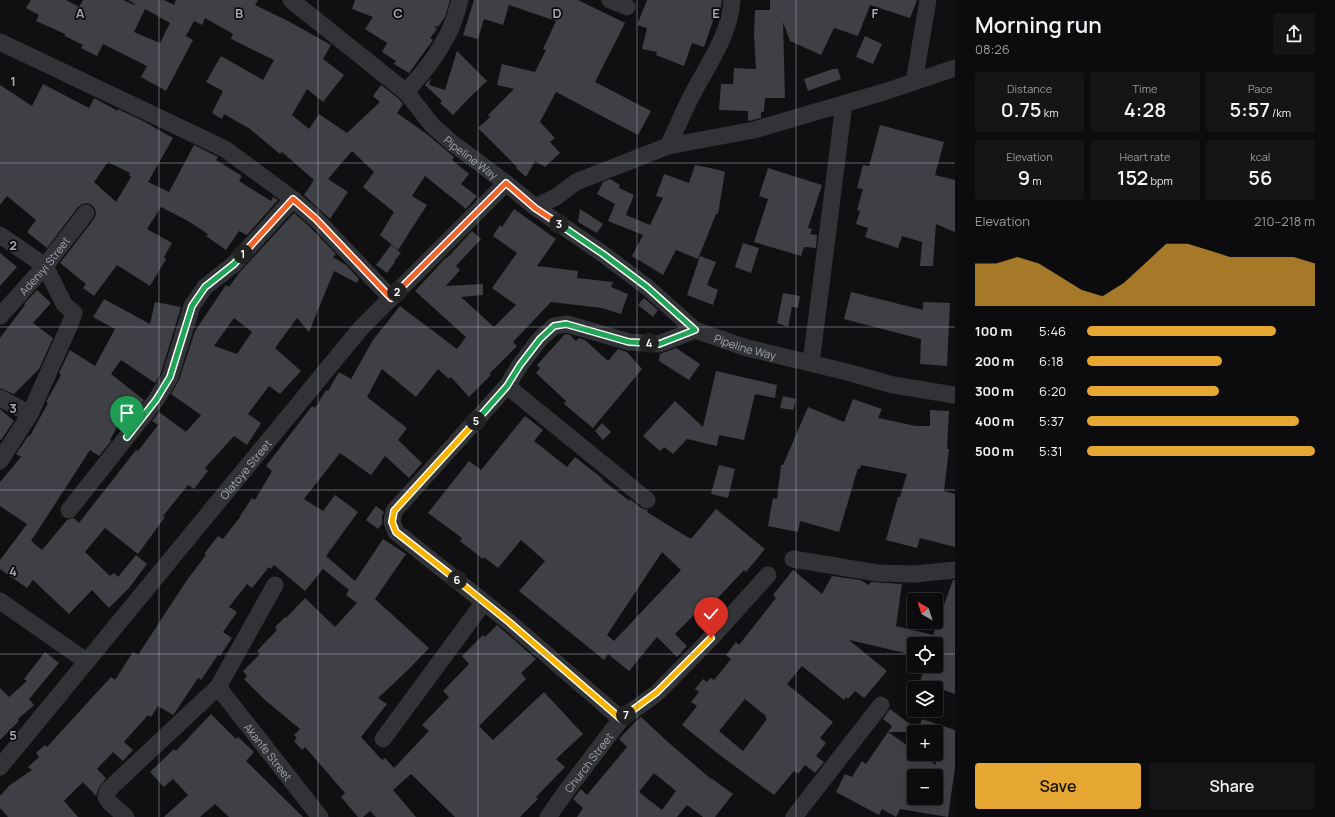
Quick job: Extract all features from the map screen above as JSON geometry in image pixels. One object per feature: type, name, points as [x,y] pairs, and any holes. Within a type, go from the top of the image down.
[{"type":"street","name":"Pipeline Way","points":[[291,0],[406,92],[432,125],[451,142],[506,183],[535,208],[647,287],[695,330],[747,348],[847,372],[893,385],[955,395]]},
{"type":"street","points":[[406,92],[431,62],[445,40],[460,0]]},
{"type":"street","points":[[610,0],[627,6]]},
{"type":"street","points":[[668,146],[693,94],[723,38],[731,14],[732,0]]},
{"type":"street","points":[[914,82],[928,0]]},
{"type":"street","points":[[0,42],[225,149],[293,199],[316,219],[391,298]]},
{"type":"street","points":[[535,208],[556,197],[576,182],[668,146],[754,130],[844,104],[955,68]]},
{"type":"street","points":[[811,363],[844,104]]},
{"type":"street","name":"Olatoye Street","points":[[0,767],[361,328],[506,183]]},
{"type":"street","points":[[69,510],[156,400],[170,377],[192,306],[205,287],[234,264],[293,199]]},
{"type":"street","name":"Adeniyi Street","points":[[0,316],[45,266],[86,213]]},
{"type":"street","points":[[0,235],[45,266],[64,304],[74,313],[30,414],[0,461]]},
{"type":"street","points":[[621,719],[484,602],[396,532],[392,522],[394,511],[507,386],[520,365],[540,339],[554,326],[566,324],[629,342],[659,344],[695,330]]},
{"type":"street","points":[[507,386],[647,500]]},
{"type":"street","points":[[0,398],[30,414]]},
{"type":"street","points":[[793,559],[877,573],[915,574],[955,570]]},
{"type":"street","name":"Church Street","points":[[548,817],[621,719],[657,692],[711,638],[768,575]]},
{"type":"street","points":[[126,817],[109,802],[106,797],[108,790],[218,686],[275,585]]},
{"type":"street","points":[[0,601],[86,661]]},
{"type":"street","points":[[382,739],[484,602]]},
{"type":"street","name":"Akanfe Street","points":[[218,686],[320,817]]},
{"type":"street","points":[[794,817],[881,705]]},
{"type":"building","points":[[31,0],[66,0],[79,7],[83,0],[123,0],[134,5],[135,4],[128,0],[164,0],[174,5],[176,0],[258,0],[255,5],[288,21],[331,45],[323,59],[344,75],[323,102],[307,89],[292,115],[309,129],[319,114],[347,133],[380,102],[373,96],[381,85],[403,104],[397,113],[428,135],[454,157],[452,160],[469,174],[461,184],[477,196],[466,209],[425,176],[412,196],[427,205],[398,250],[380,235],[394,212],[363,187],[374,172],[352,151],[328,179],[348,192],[330,219],[304,195],[314,180],[282,152],[280,154],[250,129],[224,114],[222,119],[212,113],[223,91],[206,82],[221,56],[263,80],[274,60],[231,39],[233,34],[205,18],[202,25],[194,21],[186,36],[193,40],[166,91],[141,77],[147,66],[103,44],[97,56],[81,48],[83,45],[65,36],[65,34],[36,21],[39,15],[26,8]],"holes":[[[145,9],[170,23],[160,43],[134,32]]]},
{"type":"building","points":[[355,0],[450,0],[445,17],[438,27],[434,26],[437,29],[430,38],[433,40],[409,73],[394,64],[396,61],[382,52],[387,43],[365,29],[373,17],[352,9]]},
{"type":"building","points":[[474,0],[578,0],[625,23],[595,82],[651,111],[638,135],[556,92],[540,122],[555,138],[550,142],[560,153],[545,167],[535,161],[526,177],[478,128],[490,117],[488,115],[514,89],[497,85],[502,64],[535,72],[546,50],[543,49],[556,21],[509,5],[503,25],[484,19],[478,39],[463,35]]},
{"type":"building","points":[[647,0],[722,0],[720,12],[716,12],[704,47],[692,43],[684,66],[656,55],[657,52],[642,49],[647,28],[637,25]]},
{"type":"building","points":[[770,0],[917,0],[910,18],[870,5],[858,36],[834,28],[821,55],[790,41],[783,22],[785,98],[765,98],[764,112],[761,112],[761,118],[748,121],[748,111],[719,110],[721,84],[733,84],[734,68],[756,69],[754,34],[755,10],[770,10]]},
{"type":"building","points":[[865,36],[882,44],[873,64],[856,57]]},
{"type":"building","points":[[457,51],[487,81],[453,115],[440,103],[442,101],[425,85],[431,78],[429,85],[445,90]]},
{"type":"building","points":[[833,69],[838,69],[841,79],[808,91],[804,79]]},
{"type":"building","points":[[43,84],[89,108],[94,98],[118,111],[118,109],[143,121],[173,138],[148,182],[169,192],[194,145],[218,157],[216,160],[242,176],[239,181],[271,201],[273,197],[278,200],[247,235],[239,231],[226,250],[206,236],[208,234],[188,221],[161,207],[147,229],[172,243],[164,257],[166,259],[150,286],[117,265],[94,296],[83,288],[86,284],[60,263],[94,219],[96,214],[92,205],[87,203],[78,207],[47,248],[27,232],[36,220],[7,196],[0,205],[0,85],[32,106]],"holes":[[[108,162],[130,173],[129,175],[131,177],[116,202],[94,182]]]},
{"type":"building","points":[[880,125],[944,142],[935,175],[955,180],[955,232],[936,224],[933,266],[920,266],[922,242],[902,236],[898,248],[865,237],[868,228],[856,224],[860,211],[857,210],[863,189],[857,188],[863,165],[869,166]]},
{"type":"building","points":[[695,165],[725,172],[718,214],[716,214],[698,259],[676,250],[663,275],[632,256],[643,235],[608,221],[615,204],[597,194],[603,182],[610,179],[620,185],[619,188],[634,195],[626,215],[650,225],[663,198],[656,196],[664,174],[689,183]]},
{"type":"building","points":[[768,168],[822,185],[808,228],[812,229],[810,234],[817,235],[816,248],[804,247],[801,256],[754,242],[768,199],[759,196]]},
{"type":"building","points":[[514,209],[556,239],[537,266],[578,271],[577,278],[613,282],[611,287],[628,294],[621,314],[602,308],[551,302],[513,342],[517,346],[469,397],[451,377],[449,379],[438,369],[416,397],[382,369],[367,397],[407,428],[398,440],[422,463],[409,478],[385,456],[371,475],[340,453],[304,499],[323,511],[335,495],[358,512],[326,556],[355,581],[383,539],[406,554],[375,599],[429,648],[378,698],[387,704],[361,737],[382,760],[385,758],[394,768],[429,731],[422,725],[449,697],[443,691],[469,664],[462,656],[483,635],[485,637],[497,625],[536,659],[521,673],[526,679],[479,726],[493,740],[544,692],[583,734],[556,759],[565,767],[536,797],[538,799],[520,817],[455,817],[411,774],[393,790],[416,817],[376,817],[370,811],[363,817],[358,817],[341,797],[345,793],[305,747],[302,750],[294,741],[297,738],[294,735],[300,729],[265,700],[244,679],[247,676],[243,671],[260,654],[257,651],[277,630],[275,627],[305,598],[335,627],[357,603],[346,595],[349,590],[323,569],[305,591],[274,565],[271,569],[269,567],[252,588],[247,584],[229,607],[237,612],[223,632],[232,638],[201,680],[198,678],[174,714],[173,715],[158,706],[151,717],[148,715],[124,742],[133,750],[123,761],[113,752],[97,769],[106,778],[99,787],[96,796],[83,782],[64,801],[78,817],[8,817],[0,808],[0,796],[10,785],[32,770],[28,767],[39,757],[36,753],[45,745],[47,747],[111,677],[115,680],[133,652],[138,655],[187,580],[206,555],[204,554],[218,536],[223,539],[241,516],[252,498],[255,500],[272,471],[266,466],[312,406],[315,408],[326,390],[328,391],[339,372],[351,379],[373,340],[400,306],[457,349],[466,337],[415,291],[472,231],[481,239],[456,266],[460,270],[446,286],[483,284],[483,295],[461,297],[494,327],[516,305],[492,288],[517,253],[493,236],[500,225],[502,227]]},
{"type":"building","points":[[580,209],[603,224],[597,233],[578,222]]},
{"type":"building","points":[[294,213],[336,254],[333,257],[346,265],[359,279],[357,283],[334,271],[309,332],[297,318],[275,348],[301,371],[280,394],[269,386],[248,414],[261,423],[247,445],[234,436],[205,468],[208,471],[194,489],[188,485],[163,516],[165,517],[138,554],[105,528],[85,552],[110,576],[114,573],[118,577],[136,555],[147,564],[129,588],[109,608],[92,590],[69,614],[33,580],[27,588],[0,569],[0,560],[27,524],[0,506],[0,482],[21,457],[16,454],[29,435],[30,436],[48,403],[46,402],[61,375],[59,373],[70,350],[95,366],[115,329],[93,317],[104,299],[150,324],[155,302],[181,307],[161,373],[155,383],[121,360],[111,374],[144,400],[135,411],[128,407],[110,440],[111,441],[99,456],[90,450],[31,541],[42,550],[67,520],[74,518],[79,523],[136,450],[138,451],[158,425],[152,421],[159,412],[186,432],[201,415],[171,394],[179,380],[195,331],[226,285],[229,287],[239,273]],"holes":[[[234,318],[252,332],[237,354],[214,346]]]},
{"type":"building","points":[[743,243],[759,248],[751,273],[735,267]]},
{"type":"building","points":[[391,245],[401,253],[387,273],[376,265]]},
{"type":"building","points":[[0,253],[17,267],[0,286]]},
{"type":"building","points":[[700,256],[716,262],[707,285],[718,290],[713,305],[687,295]]},
{"type":"building","points":[[37,290],[51,303],[33,323],[53,338],[39,369],[14,394],[0,388],[0,338],[25,305],[24,304]]},
{"type":"building","points":[[851,292],[923,310],[923,302],[950,303],[947,366],[920,364],[921,339],[844,319]]},
{"type":"building","points":[[783,293],[800,296],[798,308],[792,307],[788,327],[777,323]]},
{"type":"building","points":[[644,298],[658,310],[653,317],[638,305]]},
{"type":"building","points":[[565,334],[570,335],[576,341],[579,338],[585,340],[608,361],[618,349],[627,352],[642,369],[593,428],[564,404],[566,401],[536,373],[540,368],[537,365]]},
{"type":"building","points":[[676,348],[700,364],[689,380],[659,361],[660,354]]},
{"type":"building","points":[[716,371],[777,385],[775,398],[755,394],[744,440],[719,435],[717,446],[687,439],[673,454],[664,447],[660,451],[643,436],[675,401],[703,427]]},
{"type":"building","points":[[783,396],[796,399],[793,410],[780,408]]},
{"type":"building","points":[[853,399],[882,409],[878,418],[916,426],[930,426],[930,410],[949,411],[947,449],[949,449],[944,491],[955,494],[955,547],[920,538],[917,548],[886,540],[898,497],[900,497],[907,474],[861,465],[860,469],[858,468],[839,532],[800,521],[798,532],[768,526],[773,498],[777,499],[781,465],[783,465],[808,407],[844,422]]},
{"type":"building","points":[[0,409],[14,421],[1,440],[0,439]]},
{"type":"building","points":[[525,416],[543,430],[534,441],[567,467],[575,457],[630,501],[630,499],[641,508],[648,510],[647,512],[689,538],[690,537],[691,539],[716,509],[765,549],[746,572],[744,570],[715,601],[711,598],[675,634],[687,646],[677,657],[657,637],[629,671],[608,654],[604,660],[519,591],[545,561],[521,540],[498,568],[484,557],[483,559],[460,541],[462,538],[428,513],[469,461],[481,470]],"holes":[[[662,552],[681,570],[614,641],[607,635]]]},
{"type":"building","points":[[602,423],[611,432],[603,440],[595,431]]},
{"type":"building","points":[[719,465],[735,469],[728,498],[711,494]]},
{"type":"building","points":[[376,506],[384,512],[382,524],[378,529],[366,520]]},
{"type":"building","points":[[793,570],[822,594],[832,576],[860,580],[869,585],[871,582],[902,584],[896,626],[933,635],[935,629],[943,629],[943,608],[953,580],[955,580],[955,694],[943,690],[943,681],[920,681],[923,673],[943,673],[943,637],[907,637],[907,653],[849,640],[887,671],[864,698],[855,691],[848,699],[846,697],[844,700],[802,666],[787,684],[833,722],[820,738],[826,743],[816,756],[824,762],[815,773],[805,765],[798,774],[794,771],[774,795],[682,725],[697,706],[691,702],[699,692],[695,689],[703,679],[707,682],[710,678],[714,680],[731,659],[726,655],[736,642],[739,645],[776,598],[773,595]],"holes":[[[745,699],[766,716],[765,717],[767,719],[743,751],[719,731]]]},
{"type":"building","points":[[45,652],[59,663],[29,699],[34,705],[18,719],[19,721],[0,740],[0,688],[9,697],[27,681],[24,679]]},
{"type":"building","points":[[890,709],[911,725],[907,725],[907,732],[888,732],[907,745],[907,761],[930,761],[936,765],[936,761],[943,761],[943,726],[955,730],[955,767],[948,817],[900,809],[896,817],[882,809],[879,815],[836,792],[845,774],[852,777],[862,761],[866,764],[892,726],[883,719]]},
{"type":"building","points":[[211,714],[236,739],[238,737],[254,752],[246,761],[303,817],[229,817],[215,804],[200,817],[164,817],[188,795],[173,779],[164,787],[150,772],[174,749],[176,751]]},
{"type":"building","points":[[641,717],[711,779],[733,794],[715,817],[703,817],[687,805],[677,817],[577,817],[583,808],[573,799],[581,789],[587,795],[627,747],[619,739]],"holes":[[[654,773],[676,791],[662,810],[639,792]]]},
{"type":"building","points":[[922,719],[940,725],[920,725]]},
{"type":"route","points":[[127,437],[156,400],[170,377],[192,306],[205,287],[234,264],[293,199],[316,219],[391,298],[506,183],[535,208],[603,254],[647,287],[695,330],[659,344],[629,342],[566,324],[554,326],[540,339],[520,365],[507,386],[394,511],[392,522],[396,532],[509,622],[621,719],[657,692],[711,638]]}]
